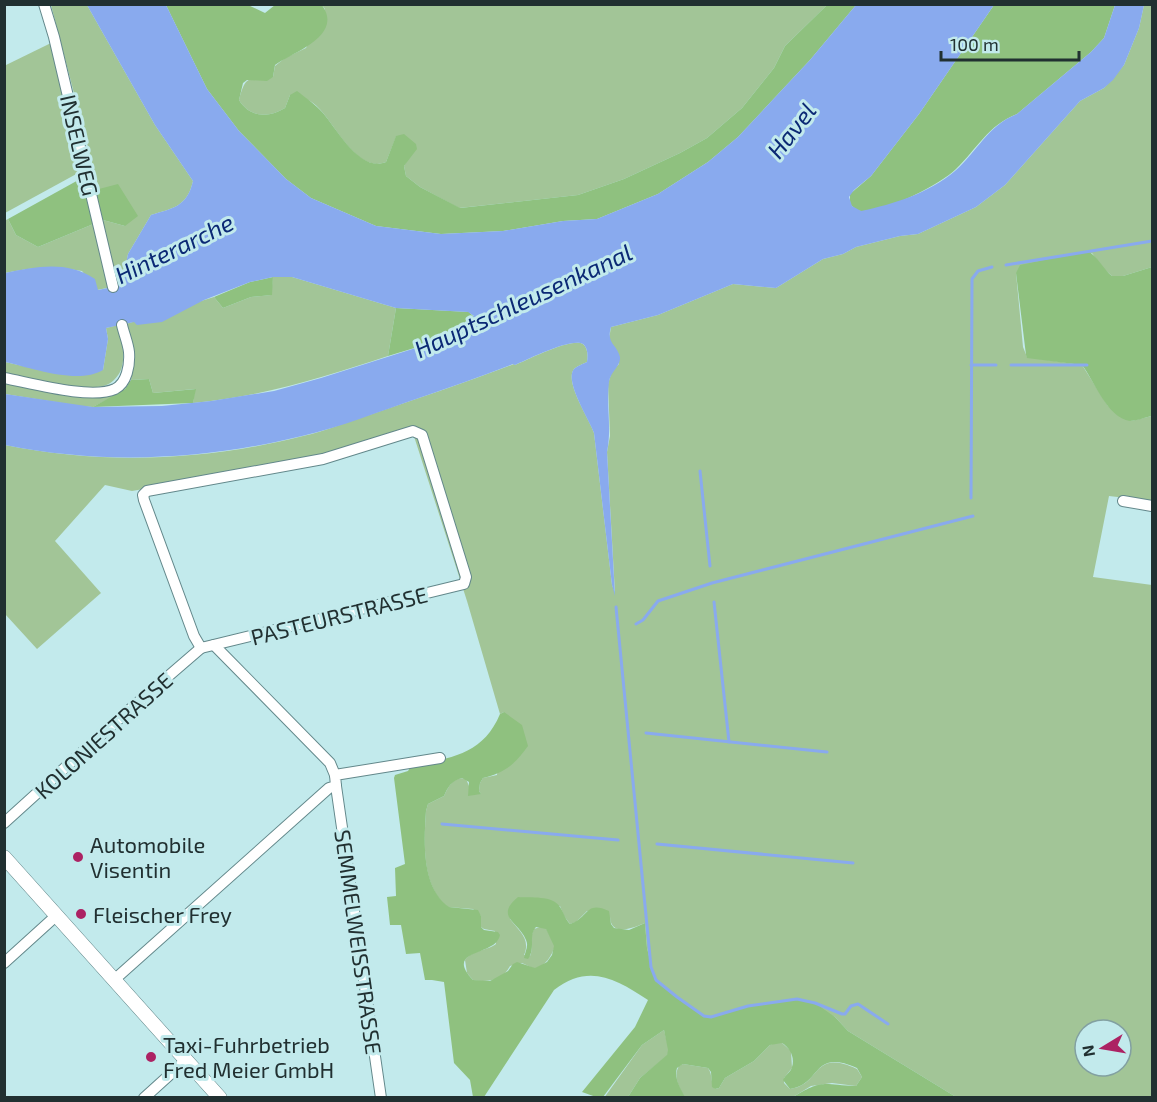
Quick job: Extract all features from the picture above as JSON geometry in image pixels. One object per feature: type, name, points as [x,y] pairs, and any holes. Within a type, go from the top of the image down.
[{"type":"main road","points":[[4,857],[220,1098]]},
{"type":"street","name":"INSELWEG","points":[[44,4],[113,287]]},
{"type":"street","points":[[4,378],[85,392],[105,393],[117,388],[124,380],[129,361],[122,325]]},
{"type":"street","name":"PASTEURSTRASSE","points":[[201,648],[194,636],[143,495],[149,490],[323,459],[413,431],[422,435],[466,577],[464,584],[214,645]]},
{"type":"street","points":[[1123,501],[1152,506]]},
{"type":"street","points":[[201,648],[214,645]]},
{"type":"street","name":"SEMMELWEISSTRASSE","points":[[214,645],[330,763],[335,780],[381,1098]]},
{"type":"street","name":"KOLONIESTRASSE","points":[[4,823],[201,648]]},
{"type":"street","points":[[114,980],[329,788],[335,780],[440,758]]},
{"type":"street","points":[[4,963],[57,915]]},
{"type":"street","points":[[144,1098],[186,1060]]},
{"type":"green space","points":[[51,5],[87,5],[155,125],[193,181],[183,201],[172,208],[151,215],[128,254],[124,274],[117,286],[97,290],[82,271],[43,268],[5,273],[4,221],[8,219],[16,235],[38,247],[103,220],[125,226],[99,189]]},
{"type":"green space","points":[[166,5],[248,5],[265,13],[275,5],[322,5],[327,16],[322,34],[275,65],[273,77],[267,81],[247,80],[243,83],[239,100],[243,106],[254,113],[266,115],[285,108],[290,95],[297,91],[320,110],[358,156],[376,164],[386,162],[396,136],[404,134],[416,144],[417,149],[404,166],[406,176],[420,187],[460,208],[578,195],[624,179],[680,153],[707,138],[742,108],[774,68],[785,46],[827,5],[856,5],[810,60],[738,137],[708,162],[658,194],[597,219],[563,221],[503,231],[441,234],[376,226],[311,198],[286,179],[239,131],[207,89]]},
{"type":"green space","points":[[322,5],[827,5],[785,46],[774,68],[742,108],[707,138],[680,153],[624,179],[578,195],[459,208],[420,187],[406,176],[404,166],[408,159],[396,137],[386,162],[375,164],[355,153],[321,110],[308,100],[290,95],[285,108],[266,115],[254,113],[243,106],[239,100],[246,82],[273,77],[275,66],[285,58],[306,48],[325,9]]},
{"type":"green space","points":[[994,5],[1115,5],[1104,38],[1091,52],[1017,114],[998,124],[956,169],[938,183],[897,203],[883,208],[856,210],[850,204],[850,194],[871,176],[919,114]]},
{"type":"green space","points":[[1144,5],[1152,5],[1152,267],[1123,276],[1112,276],[1092,253],[1016,273],[1023,347],[1027,357],[1082,365],[1108,406],[1131,421],[1152,416],[1152,501],[1109,496],[1093,577],[1152,585],[1152,1097],[956,1097],[848,1031],[835,1017],[797,999],[747,1006],[705,1016],[655,980],[647,948],[645,923],[629,929],[618,929],[611,923],[610,917],[587,911],[576,922],[570,924],[560,906],[510,919],[525,940],[524,955],[530,956],[534,929],[546,928],[555,946],[545,963],[535,969],[522,963],[510,966],[503,975],[494,979],[473,980],[467,973],[465,960],[472,954],[496,944],[495,931],[481,927],[481,916],[473,909],[448,907],[433,888],[426,863],[426,811],[428,804],[444,796],[455,780],[466,779],[469,786],[481,794],[480,783],[483,778],[497,775],[504,712],[500,714],[467,601],[411,427],[329,454],[236,473],[132,491],[105,485],[55,541],[101,593],[37,649],[5,614],[5,445],[79,456],[117,458],[229,451],[329,429],[515,365],[560,346],[577,343],[583,344],[586,348],[587,362],[574,369],[572,382],[594,433],[612,585],[615,593],[607,452],[610,436],[608,384],[612,371],[619,364],[609,339],[611,327],[658,315],[733,284],[776,288],[823,259],[843,254],[856,247],[918,234],[976,207],[1005,185],[1080,101],[1104,88],[1124,65],[1139,28]]},
{"type":"green space","points":[[51,43],[80,162],[80,172],[5,213],[4,66]]},
{"type":"green space","points":[[82,178],[99,189],[118,184],[138,216],[125,226],[103,220],[38,247],[16,235],[8,219]]},
{"type":"green space","points":[[1087,251],[1112,276],[1123,276],[1152,267],[1152,416],[1130,421],[1114,413],[1082,365],[1027,358],[1016,273],[1020,265]]},
{"type":"green space","points":[[273,277],[292,277],[396,308],[388,356],[316,379],[268,391],[193,403],[195,389],[153,393],[149,379],[131,380],[133,365],[126,324],[214,297],[223,308],[251,297],[271,295]]},
{"type":"green space","points":[[273,277],[272,295],[251,297],[223,308],[214,297],[250,282]]},
{"type":"green space","points":[[396,308],[469,312],[474,317],[444,339],[388,356]]},
{"type":"green space","points":[[118,325],[123,360],[120,372],[111,383],[93,387],[68,386],[5,374],[5,362],[50,372],[103,370],[108,339],[106,328]]},
{"type":"green space","points":[[149,379],[153,393],[196,389],[193,403],[93,407],[125,389],[131,380]]},
{"type":"green space","points":[[4,383],[75,396],[116,395],[93,407],[80,406],[5,394]]},
{"type":"green space","points":[[504,712],[522,725],[528,746],[514,763],[483,778],[479,791],[481,794],[468,796],[469,782],[462,778],[450,785],[444,796],[428,804],[426,811],[426,863],[433,888],[449,907],[478,910],[481,916],[481,927],[484,930],[498,932],[500,935],[490,947],[467,958],[464,963],[465,970],[473,980],[490,981],[508,971],[517,962],[535,968],[547,962],[552,955],[554,946],[546,929],[536,927],[532,934],[532,951],[528,959],[524,958],[527,942],[508,915],[511,904],[518,897],[541,898],[557,903],[570,924],[591,909],[601,908],[609,911],[614,928],[629,930],[645,923],[647,948],[655,980],[705,1016],[747,1006],[797,999],[815,1003],[835,1017],[848,1031],[956,1097],[793,1097],[818,1085],[856,1086],[862,1077],[857,1068],[832,1062],[824,1065],[800,1086],[790,1089],[783,1080],[791,1069],[792,1056],[782,1043],[770,1045],[754,1061],[725,1078],[719,1088],[712,1087],[711,1072],[708,1068],[683,1064],[677,1068],[676,1075],[685,1097],[628,1097],[640,1078],[667,1055],[664,1030],[642,1045],[603,1097],[596,1097],[582,1092],[635,1027],[648,1000],[613,980],[591,976],[579,977],[554,990],[484,1097],[473,1097],[470,1080],[454,1063],[444,982],[425,980],[420,953],[406,954],[401,925],[390,925],[387,897],[396,896],[395,868],[405,864],[394,778],[395,775],[408,771],[411,766],[452,757],[475,746],[493,728],[500,714]]},
{"type":"green space","points":[[664,1030],[669,1050],[667,1056],[640,1078],[628,1097],[604,1098],[642,1045]]},
{"type":"green space","points":[[775,1043],[782,1043],[791,1051],[792,1068],[784,1078],[784,1083],[790,1089],[800,1086],[824,1065],[832,1063],[857,1069],[862,1077],[856,1086],[832,1083],[811,1086],[793,1097],[685,1098],[677,1078],[679,1066],[683,1064],[708,1068],[715,1089],[719,1088],[725,1078],[754,1061]]},
{"type":"water","points":[[87,5],[166,5],[207,89],[239,131],[286,179],[311,198],[376,226],[441,234],[503,231],[563,221],[597,219],[658,194],[708,162],[738,137],[810,60],[856,5],[994,5],[919,114],[871,176],[849,197],[852,206],[861,211],[886,205],[934,186],[955,171],[998,125],[1017,114],[1091,52],[1104,38],[1115,5],[1144,5],[1139,28],[1124,65],[1113,80],[1104,88],[1080,101],[1005,185],[976,207],[918,234],[856,247],[843,254],[823,259],[776,288],[733,284],[658,315],[611,327],[611,341],[620,357],[610,378],[608,391],[607,452],[615,596],[594,433],[572,382],[574,369],[587,362],[587,350],[583,344],[560,346],[515,365],[346,423],[265,444],[191,455],[154,457],[79,455],[5,445],[5,394],[93,407],[162,406],[274,391],[444,339],[474,316],[468,312],[396,308],[292,277],[273,277],[250,282],[204,300],[162,322],[137,325],[134,322],[106,328],[108,339],[103,370],[93,374],[68,376],[5,362],[5,273],[39,267],[62,267],[84,273],[95,279],[98,290],[117,286],[124,274],[128,254],[151,215],[172,208],[183,201],[193,181],[155,125]]},
{"type":"waterway","points":[[1006,265],[1152,241]]},
{"type":"waterway","points":[[971,498],[972,279],[978,271],[992,267]]},
{"type":"waterway","points":[[971,365],[996,365]]},
{"type":"waterway","points":[[1011,365],[1087,365]]},
{"type":"waterway","points":[[700,471],[710,566]]},
{"type":"waterway","points":[[636,624],[643,620],[658,601],[712,583],[973,516]]},
{"type":"waterway","points":[[714,602],[729,742]]},
{"type":"waterway","points":[[616,607],[651,967],[656,980],[704,1016],[711,1017],[748,1006],[797,999],[815,1003],[842,1014],[845,1014],[851,1006],[858,1004],[888,1024]]},
{"type":"waterway","points":[[646,733],[827,752]]},
{"type":"waterway","points":[[442,824],[618,840]]},
{"type":"waterway","points":[[657,844],[853,863]]},
{"type":"place","name":"Automobile Visentin","points":[[78,857]]},
{"type":"place","name":"Fleischer Frey","points":[[81,914]]},
{"type":"place","name":"Taxi-Fuhrbetrieb Fred Meier GmbH","points":[[151,1057]]},
{"type":"water label","name":"Havel","points":[[791,130]]},
{"type":"water label","name":"Hinterarche","points":[[174,248]]},
{"type":"water label","name":"Hauptschleusenkanal","points":[[523,300]]}]
